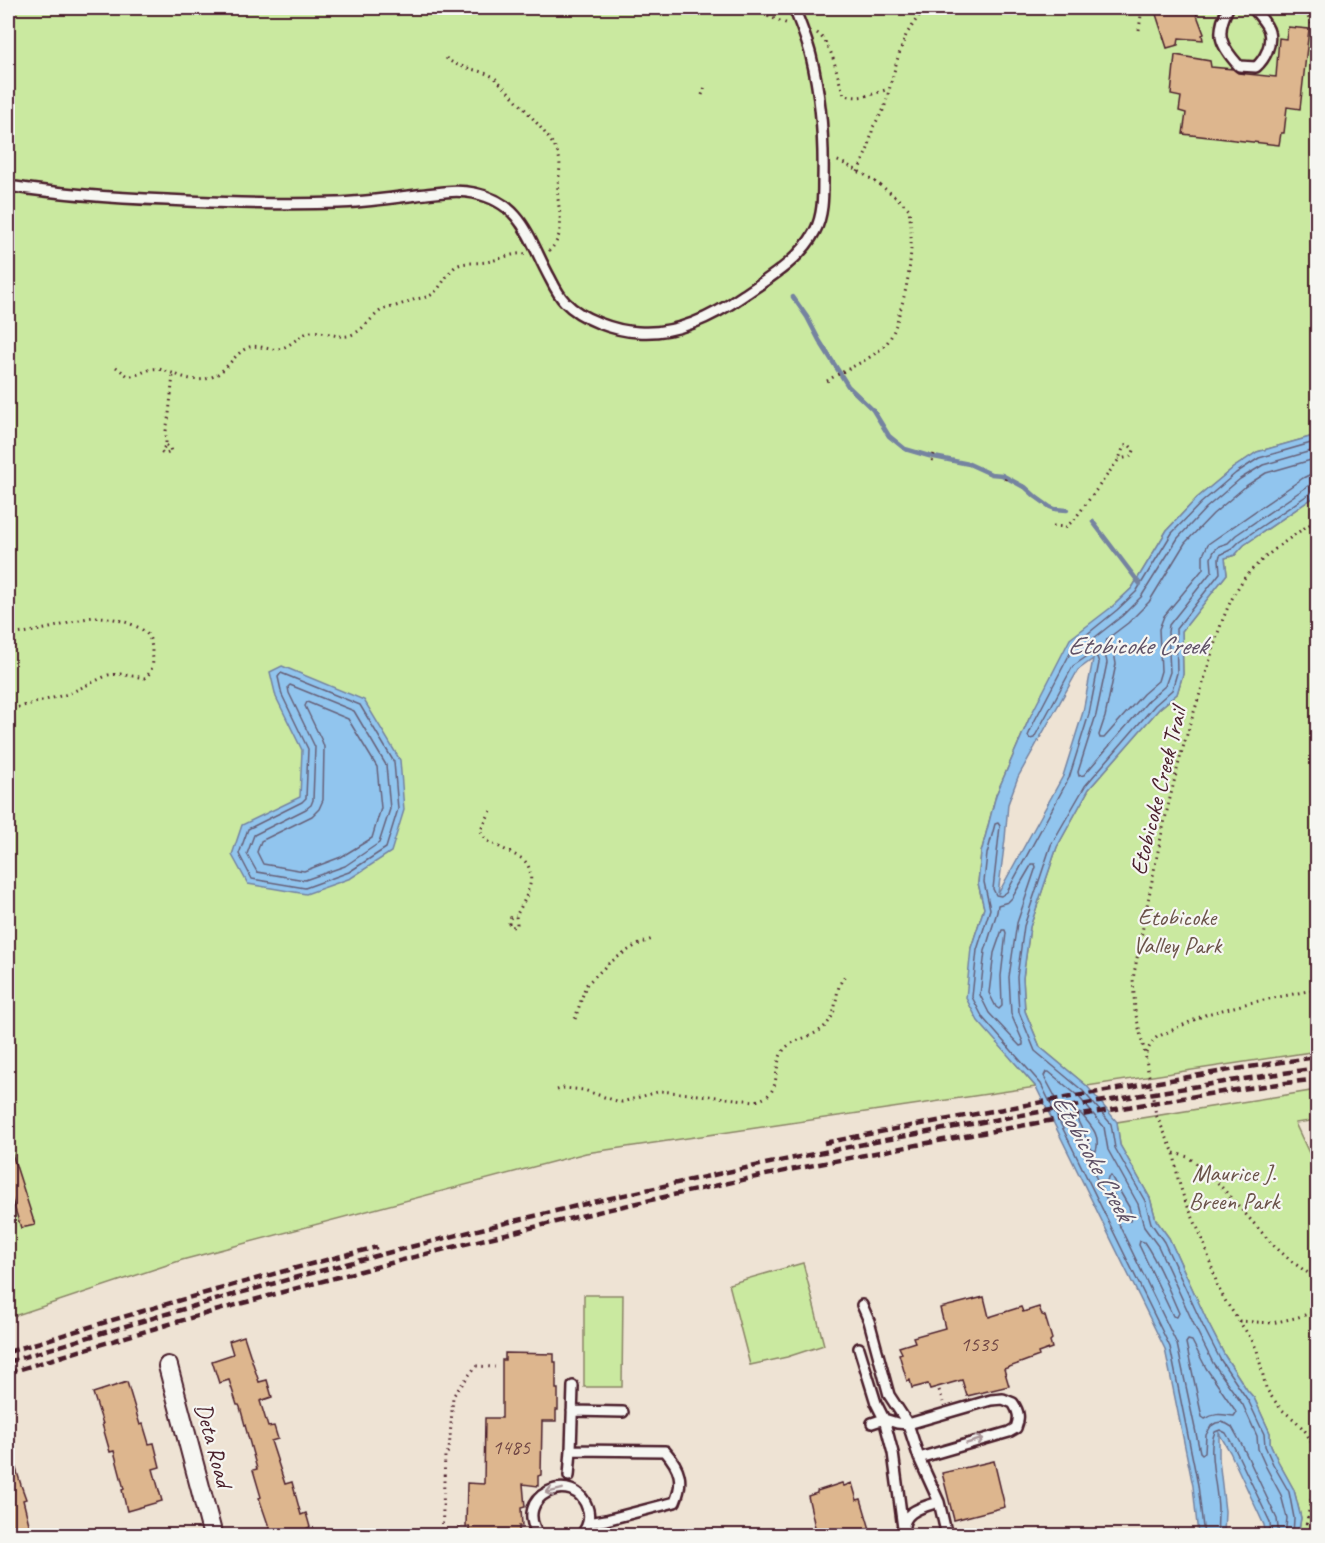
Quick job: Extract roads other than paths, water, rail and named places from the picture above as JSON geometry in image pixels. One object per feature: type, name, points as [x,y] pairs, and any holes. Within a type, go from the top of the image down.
[{"type":"street","name":"Deta Road","points":[[168,1366],[213,1536]]},
{"type":"lane","points":[[8,186],[119,198],[249,204],[339,203],[453,191],[472,193],[492,198],[508,207],[520,220],[537,256],[564,302],[581,315],[613,327],[635,332],[651,332],[683,326],[736,301],[786,265],[803,249],[816,230],[823,202],[824,158],[821,115],[810,55],[794,8]]},
{"type":"lane","points":[[1228,8],[1221,21],[1220,39],[1227,53],[1239,66],[1256,68],[1262,62],[1269,47],[1269,31],[1253,8]]},
{"type":"lane","points":[[862,1305],[869,1321],[890,1395],[908,1424],[919,1458],[939,1502],[947,1536]]},
{"type":"lane","points":[[859,1348],[876,1404],[884,1419],[893,1453],[904,1532]]},
{"type":"lane","points":[[568,1476],[573,1386]]},
{"type":"lane","points":[[872,1423],[884,1419],[908,1424],[991,1400],[1003,1399],[1013,1402],[1018,1411],[1019,1420],[1016,1428],[1009,1432],[919,1458]]},
{"type":"lane","points":[[572,1411],[623,1412]]},
{"type":"lane","points":[[571,1450],[665,1451],[673,1461],[680,1479],[680,1491],[675,1502],[588,1523]]},
{"type":"lane","points":[[540,1536],[533,1524],[532,1514],[535,1504],[549,1490],[560,1488],[579,1495],[585,1503],[589,1513],[588,1523],[580,1536]]},
{"type":"lane","points":[[904,1532],[906,1519],[917,1508],[939,1502]]},
{"type":"water","name":"Etobicoke Creek","points":[[1317,435],[1317,495],[1244,545],[1235,555],[1225,558],[1227,574],[1182,631],[1183,674],[1177,694],[1159,709],[1089,789],[1057,847],[1030,927],[1023,978],[1025,1011],[1040,1047],[1087,1086],[1117,1122],[1120,1145],[1150,1198],[1156,1220],[1169,1238],[1225,1356],[1254,1398],[1270,1433],[1270,1443],[1294,1490],[1301,1518],[1298,1535],[1266,1535],[1264,1525],[1219,1433],[1219,1459],[1225,1511],[1224,1535],[1198,1535],[1193,1486],[1165,1349],[1036,1087],[978,1021],[966,998],[971,948],[984,908],[978,883],[981,853],[996,795],[1029,719],[1070,639],[1113,606],[1132,588],[1167,530],[1197,498],[1233,468],[1257,452]],"holes":[[[1093,659],[1083,712],[1063,776],[998,894],[1008,804],[1018,777],[1078,670]]]},
{"type":"water","points":[[282,666],[364,700],[400,760],[404,810],[391,852],[351,878],[306,894],[248,884],[232,855],[242,825],[300,797],[302,750],[276,697],[270,672]]},
{"type":"waterway","points":[[793,297],[848,386],[873,410],[889,436],[905,449],[969,464],[991,474],[1002,475],[1025,487],[1050,507],[1067,510]]},
{"type":"waterway","points":[[1093,522],[1140,584]]},
{"type":"railway","points":[[824,1143],[1093,1093],[1318,1057]]},
{"type":"railway","points":[[8,1362],[190,1307],[374,1256],[653,1188],[959,1126],[1102,1101],[1318,1068]]},
{"type":"railway","points":[[8,1373],[246,1302],[485,1239],[606,1210],[727,1183],[971,1135],[1187,1097],[1318,1079]]},
{"type":"railway","points":[[8,1352],[192,1297],[377,1247]]},
{"type":"park label","name":"Etobicoke Valley Park","points":[[1177,931]]},
{"type":"park label","name":"Maurice J. Breen Park","points":[[1234,1187]]}]
